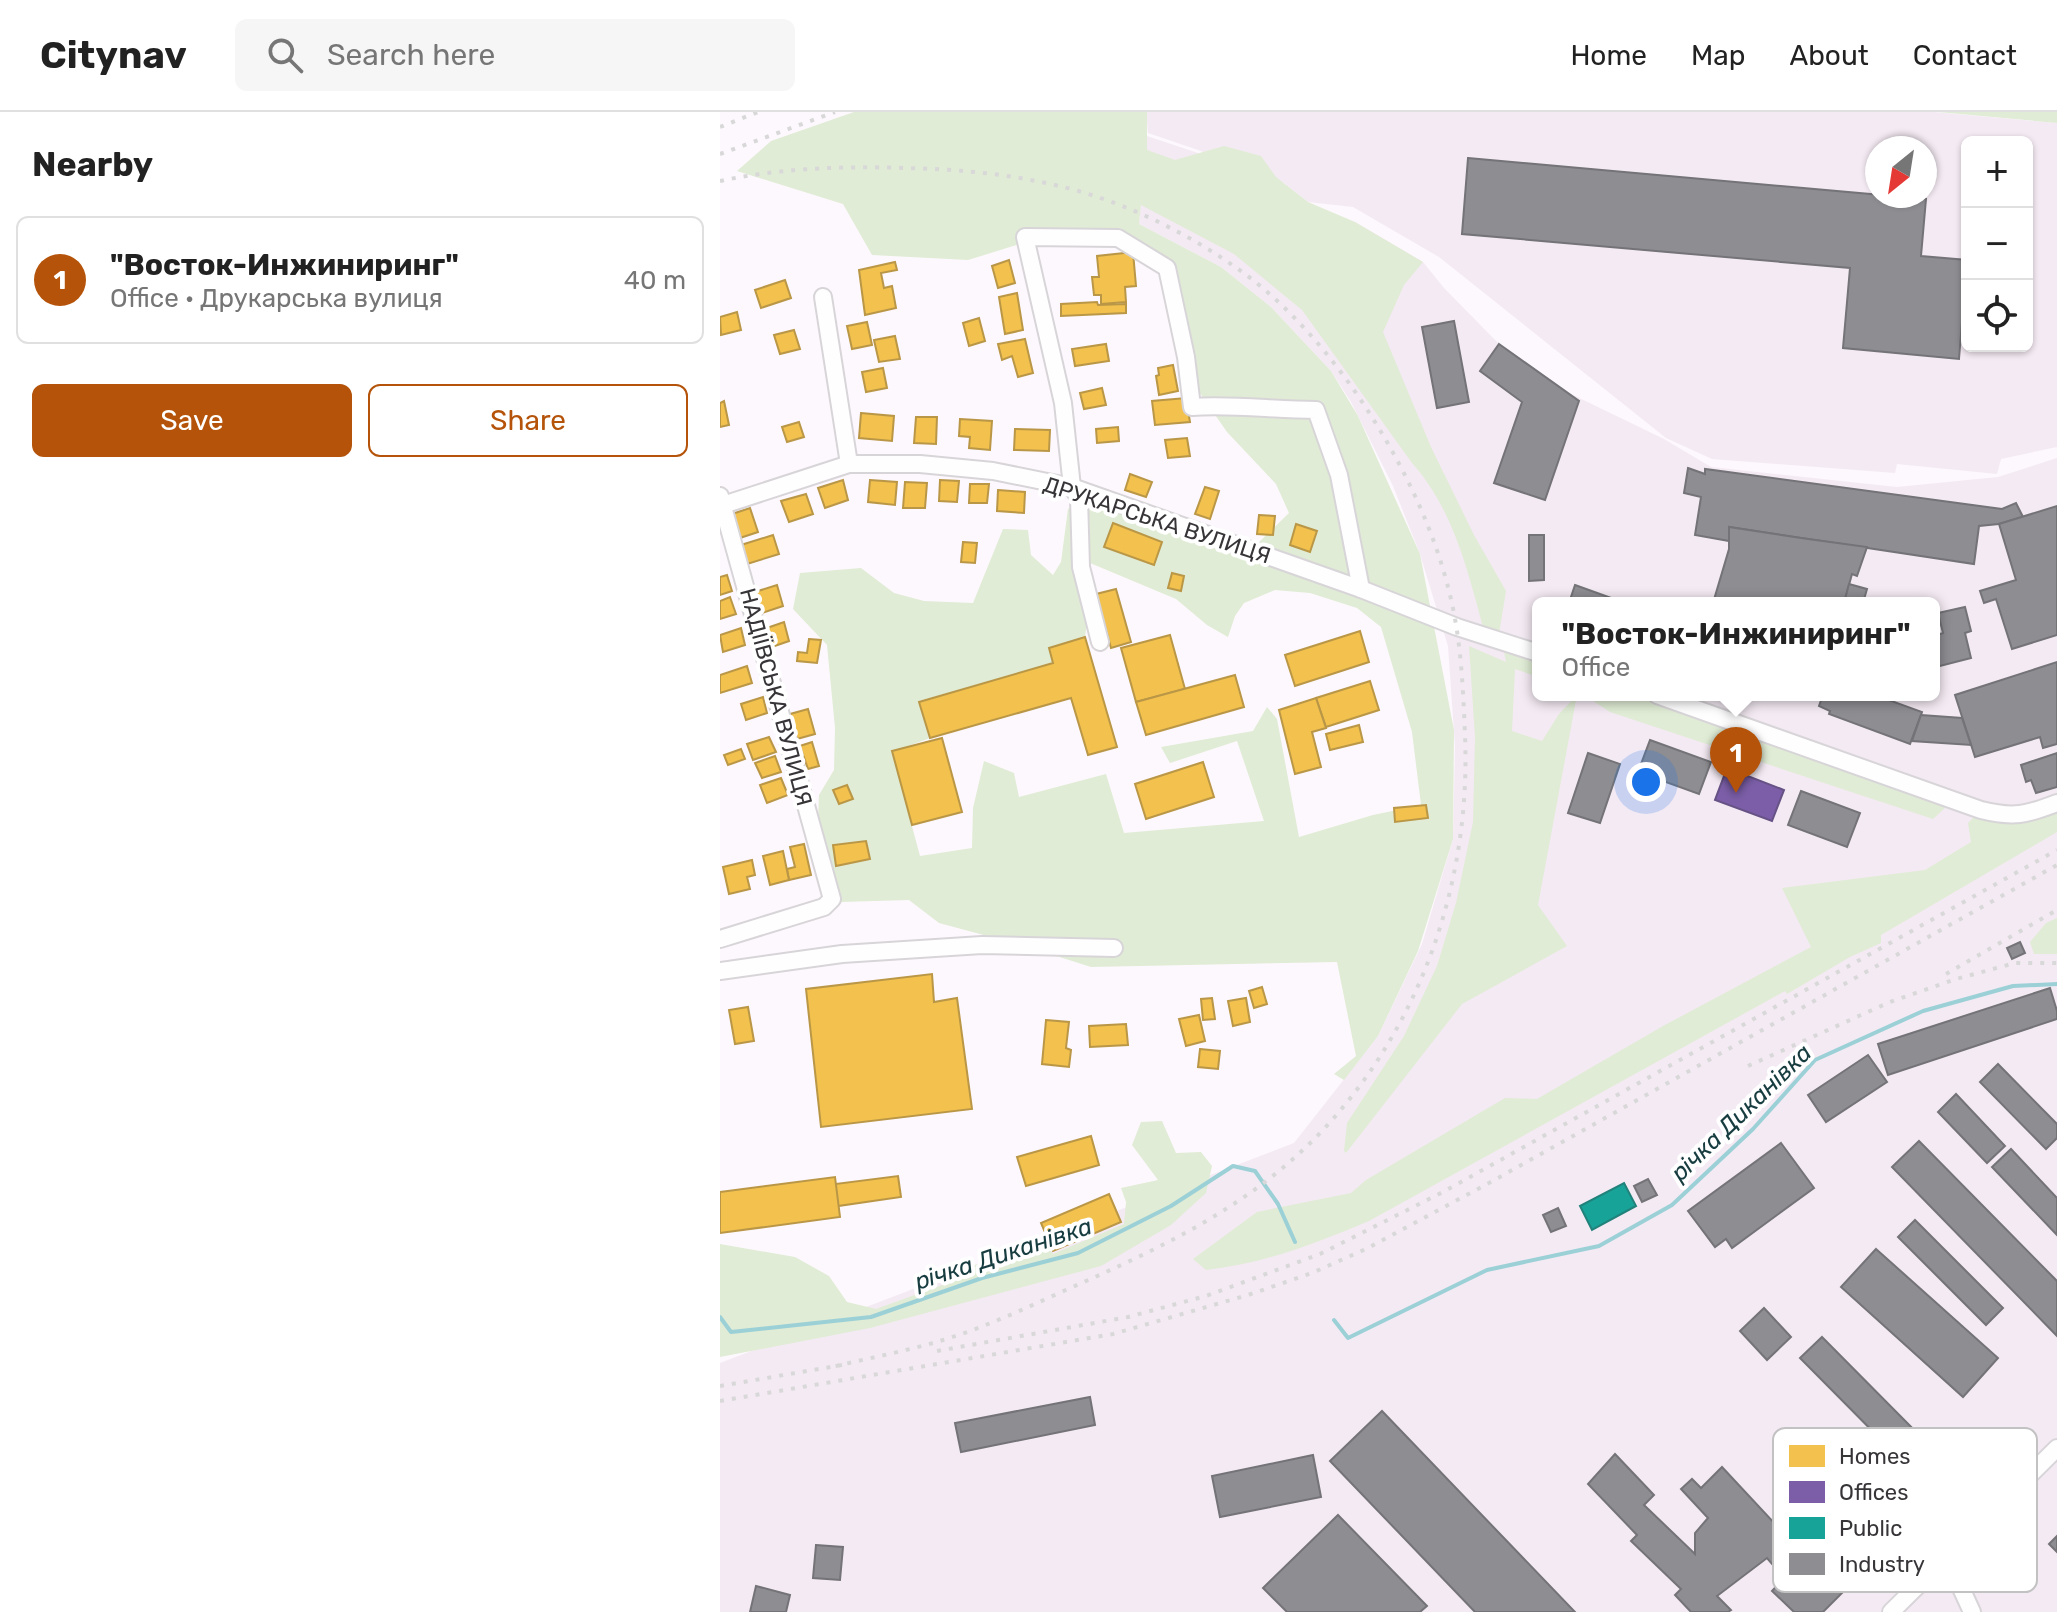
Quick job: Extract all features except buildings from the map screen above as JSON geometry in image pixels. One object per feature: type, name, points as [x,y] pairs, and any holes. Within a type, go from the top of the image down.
[{"type":"street","points":[[1100,642],[1081,567],[1079,498],[1072,487],[1063,403],[1025,237],[1118,238],[1167,268],[1186,357],[1192,407],[1218,405],[1316,410],[1339,475],[1361,589]]},
{"type":"street","points":[[823,297],[849,464]]},
{"type":"street","name":"ДРУКАРСЬКА ВУЛИЦЯ","points":[[721,502],[849,464],[920,464],[993,471],[1072,487],[1361,589],[1457,627],[1532,651]]},
{"type":"street","name":"НАДІЇВСЬКА ВУЛИЦЯ","points":[[720,939],[824,907],[832,899],[721,502]]},
{"type":"street","points":[[1674,701],[1981,810],[2005,816],[2024,815],[2057,803]]},
{"type":"street","points":[[720,971],[842,954],[968,946],[1114,948]]},
{"type":"street","points":[[2037,1468],[2057,1448]]},
{"type":"street","points":[[1891,1612],[1912,1592]]},
{"type":"street","points":[[1963,1592],[1972,1612]]},
{"type":"shaded area","points":[[1146,112],[1934,112],[2057,123],[2057,447],[2001,459],[1997,474],[1897,464],[1895,473],[1712,459],[1666,438],[1439,257],[1353,207],[1308,202],[1280,180],[1310,211],[1355,222],[1423,262],[1499,344],[1571,394],[1664,439],[1711,467],[1897,487],[1998,477],[2057,458],[2057,1612],[720,1612],[720,1363],[1294,1143],[1378,1036],[1422,944],[1453,839],[1455,746],[1448,646],[1420,554],[1393,486],[1351,402],[1331,371],[1271,307],[1221,267],[1139,224],[1147,136],[1198,153],[1245,179],[1201,151],[1148,133]]},
{"type":"green space","points":[[854,112],[1147,112],[1147,150],[1175,160],[1224,146],[1261,156],[1276,177],[1308,202],[1355,222],[1423,262],[1404,285],[1383,332],[1431,447],[1474,535],[1506,591],[1498,640],[1484,631],[1458,542],[1439,501],[1302,310],[1234,254],[1141,205],[1139,224],[1221,267],[1271,307],[1331,371],[1358,416],[1420,554],[1454,730],[1453,839],[1418,951],[1378,1036],[1344,1080],[1334,1074],[1356,1056],[1337,962],[1091,967],[939,923],[909,900],[840,902],[817,843],[819,795],[834,770],[835,728],[827,645],[793,609],[800,573],[861,568],[894,593],[924,601],[973,603],[1003,529],[1028,530],[1031,555],[1053,575],[1061,562],[1068,509],[1088,493],[1251,550],[1289,513],[1276,484],[1227,432],[1195,386],[1166,268],[1136,250],[1066,238],[1020,244],[968,260],[872,255],[843,204],[737,171],[771,141]],"holes":[[[1090,563],[1176,599],[1207,625],[1228,637],[1235,616],[1244,603],[1275,590],[1310,593],[1357,608],[1381,627],[1412,732],[1421,805],[1373,815],[1299,837],[1277,719],[1267,707],[1253,731],[1161,747],[1170,763],[1237,741],[1264,821],[1124,833],[1106,774],[1019,797],[1014,773],[984,761],[973,808],[972,848],[920,856],[892,752],[930,738],[919,701],[1053,663],[1085,637],[1092,587]]]},
{"type":"green space","points":[[1938,112],[2057,112],[2057,123]]},
{"type":"green space","points":[[1532,641],[1532,675],[1515,669],[1512,731],[1542,741],[1559,714],[1571,701],[1576,701],[1538,905],[1567,946],[1462,1004],[1346,1153],[1347,1123],[1404,1036],[1437,966],[1456,903],[1473,822],[1475,737],[1469,646],[1506,662],[1503,646]]},
{"type":"green space","points":[[1593,701],[1687,701],[1686,711],[1946,807],[1933,819],[1610,712]]},
{"type":"green space","points":[[2057,803],[2057,832],[1881,935],[1881,943],[1850,957],[1787,994],[1785,991],[1369,1221],[1309,1245],[1249,1263],[1206,1270],[1193,1259],[1257,1212],[1351,1193],[1366,1180],[1505,1098],[1537,1099],[1663,1026],[1811,947],[1782,888],[1925,870],[1971,842],[1968,823],[1981,810]]},
{"type":"green space","points":[[2057,918],[2057,954],[2034,954],[2030,942],[2046,923]]},
{"type":"green space","points":[[1162,1121],[1176,1153],[1201,1152],[1212,1166],[1206,1193],[1171,1225],[1101,1266],[870,1328],[720,1357],[720,1244],[795,1257],[829,1276],[847,1302],[876,1309],[956,1280],[969,1266],[1000,1260],[1045,1245],[1053,1254],[1124,1224],[1126,1202],[1121,1188],[1158,1180],[1132,1145],[1141,1122]]},
{"type":"waterway","name":"річка Диканівка","points":[[1334,1320],[1348,1338],[1487,1270],[1599,1246],[1672,1205],[1753,1129],[1815,1060],[1923,1011],[2013,986],[2057,984]]},
{"type":"waterway","name":"річка Диканівка","points":[[720,1317],[731,1332],[871,1317],[982,1278],[1078,1253],[1171,1206],[1233,1166],[1255,1171],[1278,1204],[1295,1242]]},
{"type":"railway","points":[[720,127],[758,112]]},
{"type":"railway","points":[[720,154],[835,112]]},
{"type":"railway","points":[[720,181],[789,171],[859,167],[944,170],[1021,178],[1083,192],[1132,210],[1180,233],[1224,260],[1279,303],[1312,337],[1372,417],[1419,504],[1436,548],[1453,609],[1461,662],[1465,790],[1449,897],[1413,998],[1387,1045],[1356,1090],[1321,1132],[1294,1158],[1234,1204],[1136,1258],[975,1329],[916,1348],[832,1367]]},
{"type":"railway","points":[[937,1351],[1128,1317],[1206,1296],[1320,1254],[1443,1192],[2057,850]]},
{"type":"railway","points":[[720,1401],[1113,1334],[1312,1273],[1366,1249],[1489,1183],[2057,865]]},
{"type":"railway","points":[[1946,974],[2057,910]]},
{"type":"railway","points":[[1748,1066],[1890,1002],[1956,979],[2015,963],[2057,963]]},
{"type":"railway","points":[[720,1386],[842,1365]]},
{"type":"place","name":"\"Восток-Инжиниринг\"","points":[[1736,793]]}]
